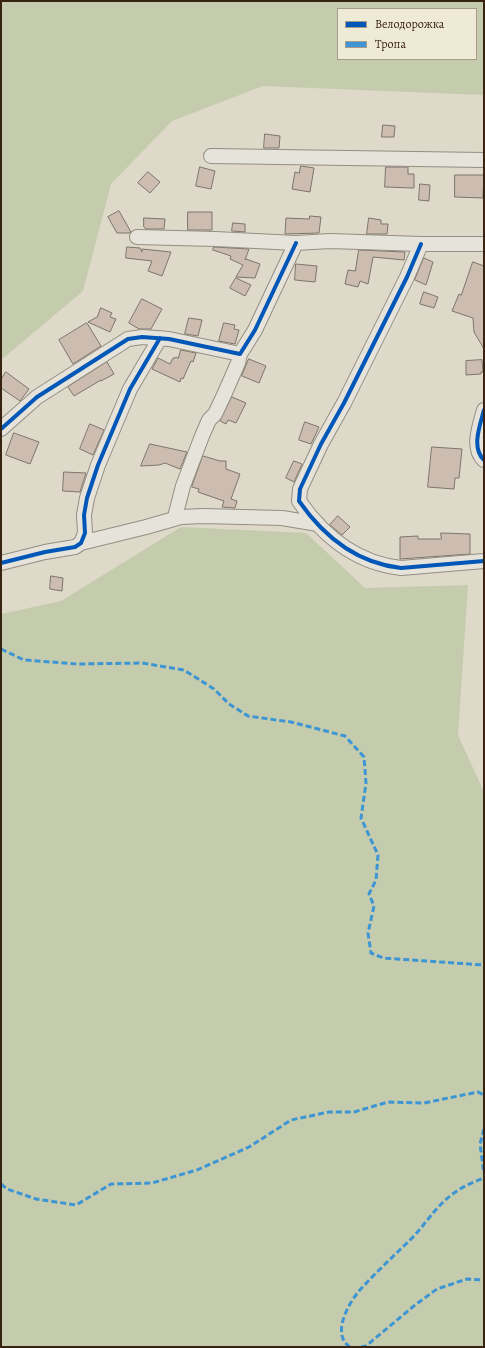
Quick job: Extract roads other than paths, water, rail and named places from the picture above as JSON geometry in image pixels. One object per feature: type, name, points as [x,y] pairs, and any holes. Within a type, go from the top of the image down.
[{"type":"street","points":[[211,156],[484,160]]},
{"type":"street","points":[[137,237],[296,243],[330,241],[421,244],[484,244]]},
{"type":"street","points":[[181,517],[176,514],[183,486],[202,436],[209,420],[215,414],[238,363],[240,354],[255,330],[296,243]]},
{"type":"street","points":[[421,244],[407,277],[344,403],[321,444],[300,489],[298,501],[318,524],[350,552],[388,567],[401,568],[484,561]]},
{"type":"street","points":[[1,429],[37,397],[70,378],[128,339],[142,337],[184,341],[240,354]]},
{"type":"street","points":[[1,563],[45,552],[75,547],[81,542],[85,533],[84,515],[87,498],[98,465],[130,389],[160,338]]},
{"type":"street","points":[[484,410],[477,451],[484,460]]},
{"type":"street","points":[[81,542],[139,529],[181,517],[203,516],[282,518],[318,524]]}]
